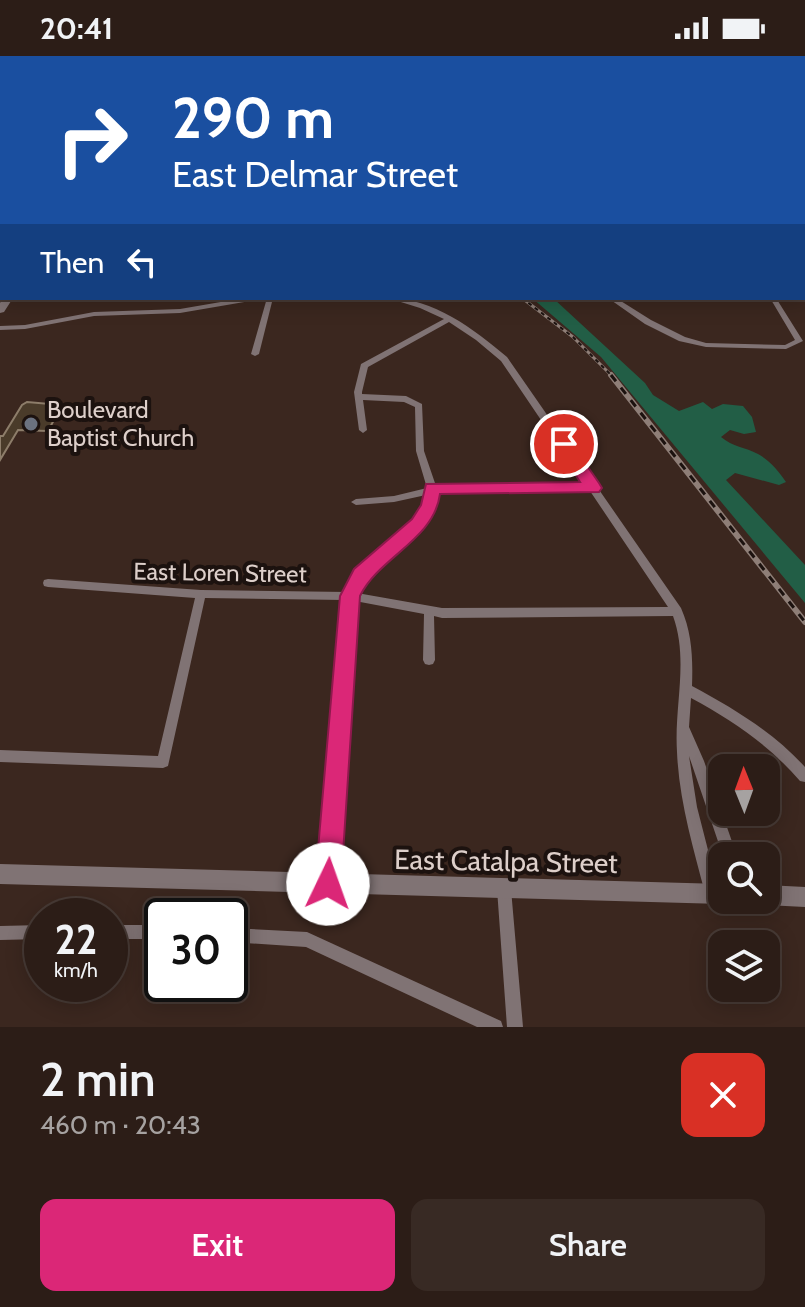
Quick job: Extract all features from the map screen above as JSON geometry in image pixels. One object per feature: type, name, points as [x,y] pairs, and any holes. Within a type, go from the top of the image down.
[{"type":"street","points":[[0,328],[25,327],[94,314],[180,311],[244,300]]},
{"type":"street","points":[[255,354],[269,300]]},
{"type":"street","points":[[399,300],[423,306],[449,319],[486,342],[504,359],[677,611],[685,628],[687,650],[681,723],[687,787],[708,861]]},
{"type":"street","points":[[614,300],[665,331],[706,345],[786,347],[796,344],[799,341],[797,336],[774,300]]},
{"type":"street","points":[[363,430],[358,392],[364,366],[449,319]]},
{"type":"street","points":[[328,884],[350,596],[361,574],[419,524],[430,505],[432,488],[420,451],[419,406],[406,399],[361,397]]},
{"type":"street","points":[[356,502],[394,499],[432,488],[593,488]]},
{"type":"street","name":"East Loren Street","points":[[48,583],[118,591],[350,596],[429,611],[677,611]]},
{"type":"street","points":[[0,756],[163,762],[201,594]]},
{"type":"street","points":[[429,611],[429,660]]},
{"type":"street","points":[[686,689],[755,727],[785,752],[805,776]]},
{"type":"street","points":[[681,723],[698,761],[725,842]]},
{"type":"street","name":"East Catalpa Street","points":[[0,874],[708,893]]},
{"type":"street","points":[[504,889],[515,1027]]},
{"type":"street","points":[[780,896],[805,897]]},
{"type":"street","points":[[0,933],[24,932]]},
{"type":"street","points":[[248,936],[307,940],[495,1027]]},
{"type":"green space","points":[[534,300],[555,300],[645,383],[653,395],[679,411],[703,402],[712,409],[723,404],[743,406],[752,417],[756,432],[744,434],[730,430],[721,437],[762,456],[786,482],[779,485],[735,473],[726,480],[805,565],[805,603],[601,357]]},
{"type":"building","name":"Boulevard Baptist Church","points":[[27,402],[62,405],[48,431],[18,430],[0,460],[0,436]]},
{"type":"railway","points":[[525,300],[573,337],[611,375]]},
{"type":"railway","points":[[611,375],[805,622]]},
{"type":"place","name":"Boulevard Baptist Church","points":[[31,424]]},
{"type":"route","points":[[328,884],[350,596],[361,574],[419,524],[430,505],[432,488],[593,488],[564,444]]}]
